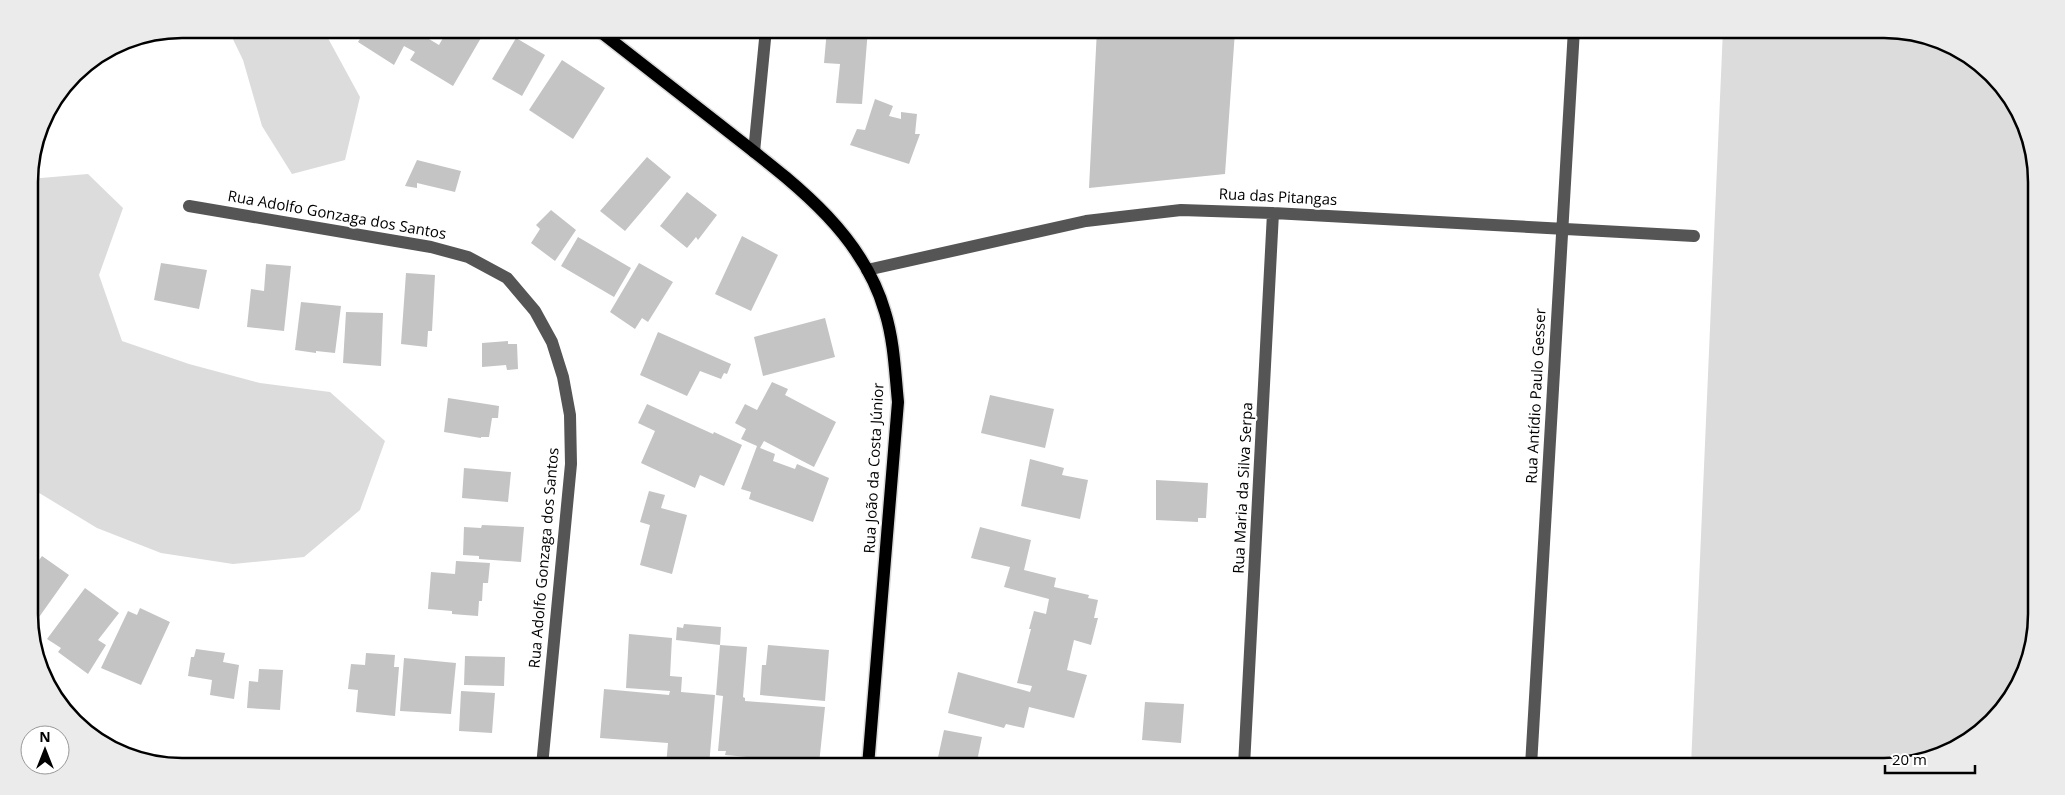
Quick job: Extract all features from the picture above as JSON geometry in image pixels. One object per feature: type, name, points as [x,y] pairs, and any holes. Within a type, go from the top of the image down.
[{"type":"main road","name":"Rua João da Costa Júnior","points":[[608,37],[754,152],[826,214],[851,243],[867,270],[885,311],[894,357],[898,402],[869,758]]},
{"type":"street","points":[[754,152],[765,37]]},
{"type":"street","name":"Rua Antídio Paulo Gesser","points":[[1532,757],[1574,37]]},
{"type":"street","name":"Rua Adolfo Gonzaga dos Santos","points":[[188,206],[431,247],[468,257],[507,278],[535,311],[552,342],[563,377],[570,415],[571,464],[543,758]]},
{"type":"street","name":"Rua das Pitangas","points":[[867,270],[1086,220],[1126,214],[1181,210],[1273,212],[1694,236]]},
{"type":"street","name":"Rua Maria da Silva Serpa","points":[[1244,757],[1273,212]]},
{"type":"shaded area","points":[[232,37],[327,37],[360,97],[345,160],[292,174],[262,126],[243,60]]},
{"type":"shaded area","points":[[1723,37],[1884,37],[1912,40],[1930,45],[1964,62],[1992,87],[2003,101],[2017,126],[2023,144],[2026,163],[2028,182],[2028,614],[2020,660],[2003,694],[1985,715],[1971,728],[1939,747],[1930,750],[1912,755],[1893,757],[1691,757]]},
{"type":"shaded area","points":[[88,174],[123,208],[99,275],[122,341],[189,364],[260,383],[330,392],[385,441],[360,510],[304,557],[233,564],[161,553],[97,528],[37,492],[38,178]]},
{"type":"building","points":[[361,37],[426,37],[439,45],[444,37],[482,37],[453,86],[410,60],[415,52],[404,46],[394,65],[358,42]]},
{"type":"building","points":[[826,37],[867,37],[862,104],[836,103],[840,64],[824,63]]},
{"type":"building","points":[[1097,37],[1235,37],[1225,174],[1089,188]]},
{"type":"building","points":[[516,38],[545,55],[522,96],[492,79]]},
{"type":"building","points":[[562,60],[605,88],[573,139],[529,110]]},
{"type":"building","points":[[875,99],[893,106],[889,116],[901,119],[901,112],[917,114],[915,134],[920,134],[909,164],[850,145],[857,129],[865,130]]},
{"type":"building","points":[[647,157],[671,177],[625,231],[600,211]]},
{"type":"building","points":[[417,160],[461,171],[455,192],[417,183],[417,188],[405,186]]},
{"type":"building","points":[[687,192],[717,215],[698,240],[696,237],[687,248],[660,226]]},
{"type":"building","points":[[551,210],[576,230],[555,261],[531,243],[540,229],[536,225]]},
{"type":"building","points":[[742,236],[778,255],[751,311],[715,294]]},
{"type":"building","points":[[578,237],[631,268],[614,297],[561,266]]},
{"type":"building","points":[[161,263],[207,270],[199,309],[154,300]]},
{"type":"building","points":[[639,263],[673,282],[648,322],[642,318],[635,329],[610,312]]},
{"type":"building","points":[[266,264],[291,266],[284,331],[247,327],[251,289],[264,291]]},
{"type":"building","points":[[406,273],[435,275],[432,331],[428,331],[427,347],[401,344]]},
{"type":"building","points":[[301,302],[341,306],[335,353],[295,350]]},
{"type":"building","points":[[346,312],[383,313],[381,366],[343,363]]},
{"type":"building","points":[[825,318],[835,357],[763,376],[754,337]]},
{"type":"building","points":[[658,332],[731,364],[727,374],[724,373],[721,379],[700,371],[687,396],[640,375]]},
{"type":"building","points":[[508,341],[508,344],[517,344],[518,369],[507,370],[506,365],[482,367],[482,343]]},
{"type":"building","points":[[772,382],[788,389],[785,395],[836,422],[814,467],[764,441],[760,448],[775,454],[773,461],[795,469],[797,464],[829,478],[813,522],[749,499],[751,492],[741,489],[757,446],[741,439],[746,429],[735,423],[745,404],[757,410]]},
{"type":"building","points":[[990,395],[1054,409],[1045,448],[981,433]]},
{"type":"building","points":[[448,398],[499,406],[498,418],[492,418],[489,437],[481,438],[444,432]]},
{"type":"building","points":[[647,404],[742,445],[724,486],[700,475],[695,488],[641,463],[655,431],[638,423]]},
{"type":"building","points":[[1030,459],[1064,468],[1062,475],[1088,480],[1080,519],[1021,506]]},
{"type":"building","points":[[464,468],[511,472],[508,502],[462,498]]},
{"type":"building","points":[[1156,480],[1208,483],[1206,518],[1198,518],[1198,522],[1156,520]]},
{"type":"building","points":[[649,491],[665,495],[661,508],[687,515],[672,574],[640,565],[650,525],[640,522]]},
{"type":"building","points":[[482,525],[524,527],[521,562],[479,559],[479,556],[463,555],[464,527],[481,528]]},
{"type":"building","points":[[980,527],[1031,540],[1024,570],[1056,578],[1054,587],[1089,595],[1088,598],[1098,600],[1094,618],[1098,618],[1091,645],[1074,640],[1067,670],[1087,675],[1074,718],[1029,707],[1024,728],[1006,724],[1004,728],[948,713],[958,672],[1030,692],[1032,686],[1017,683],[1034,611],[1046,614],[1049,599],[1004,587],[1010,567],[971,558]]},
{"type":"building","points":[[42,556],[69,575],[38,619],[37,614],[37,563]]},
{"type":"building","points":[[456,561],[490,563],[488,583],[483,583],[482,601],[479,601],[478,616],[452,614],[452,611],[428,609],[431,572],[455,574]]},
{"type":"building","points":[[85,588],[119,613],[98,640],[106,645],[88,674],[58,652],[61,648],[47,639]]},
{"type":"building","points":[[140,608],[170,622],[141,685],[101,668],[128,611],[137,615]]},
{"type":"building","points":[[684,624],[721,627],[720,645],[676,640],[677,627],[683,628]]},
{"type":"building","points":[[629,634],[672,638],[670,676],[682,677],[681,692],[715,695],[710,758],[667,758],[668,743],[600,738],[604,689],[669,695],[670,691],[626,688]]},
{"type":"building","points":[[720,645],[747,647],[743,697],[745,701],[825,707],[820,758],[754,758],[725,755],[726,751],[718,751],[723,696],[716,695]]},
{"type":"building","points":[[768,645],[829,650],[825,701],[760,695],[762,665],[766,665]]},
{"type":"building","points":[[196,649],[225,653],[223,662],[239,665],[234,699],[210,695],[212,680],[188,676],[191,657],[194,657]]},
{"type":"building","points":[[366,653],[395,655],[394,667],[399,667],[395,716],[356,712],[358,690],[348,689],[351,664],[365,665]]},
{"type":"building","points":[[465,656],[505,657],[504,686],[464,685]]},
{"type":"building","points":[[404,658],[456,663],[451,714],[400,711]]},
{"type":"building","points":[[259,669],[283,670],[280,710],[247,708],[249,681],[258,682]]},
{"type":"building","points":[[461,691],[495,693],[492,733],[459,731]]},
{"type":"building","points":[[1145,702],[1184,704],[1181,743],[1142,740]]},
{"type":"building","points":[[944,730],[982,737],[978,758],[938,758]]}]
